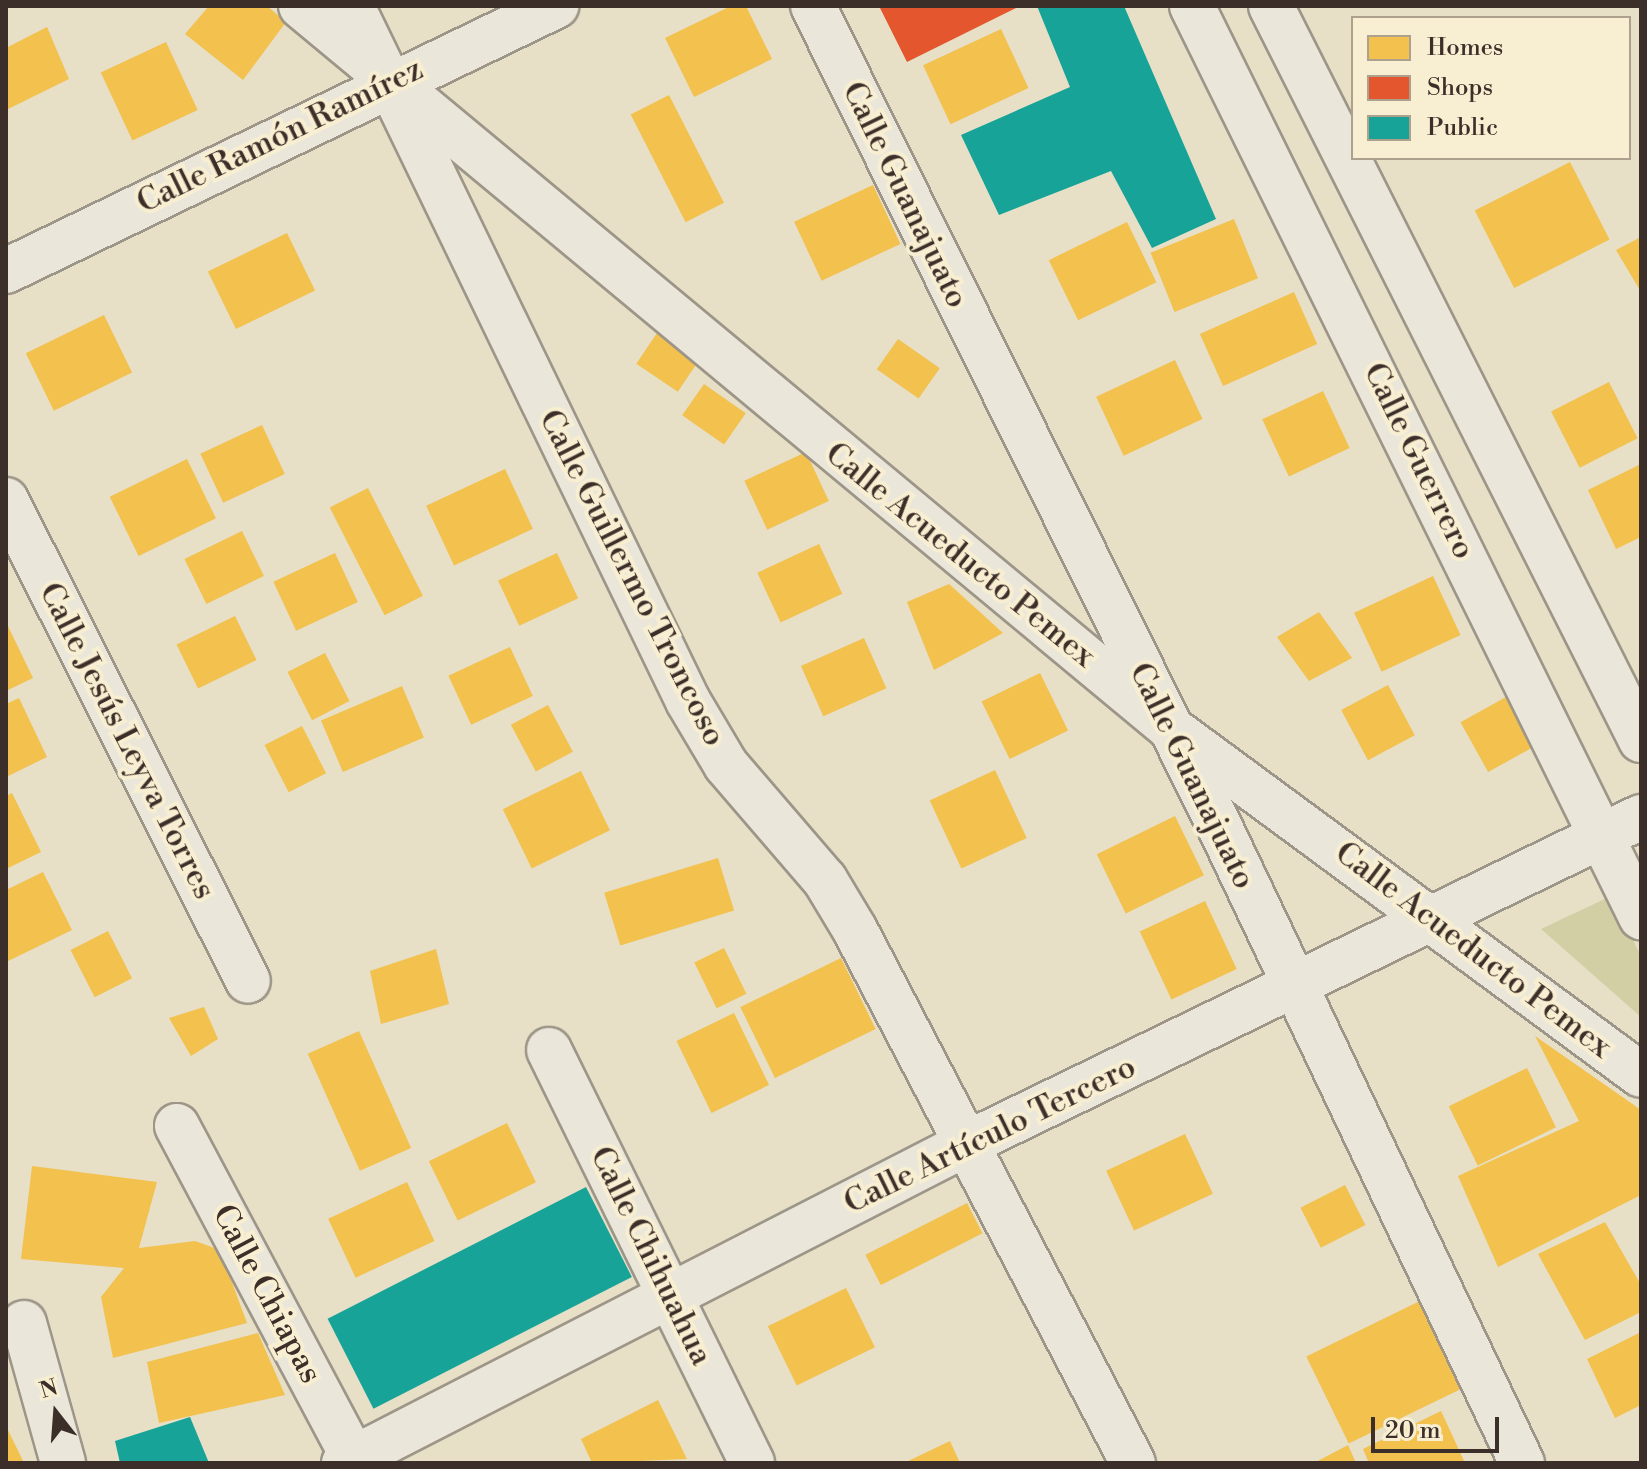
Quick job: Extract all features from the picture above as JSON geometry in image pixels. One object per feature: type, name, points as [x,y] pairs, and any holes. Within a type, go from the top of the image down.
[{"type":"street","name":"Calle Acueducto Pemex","points":[[301,6],[1169,727],[1641,1075]]},
{"type":"street","name":"Calle Guillermo Troncoso","points":[[352,6],[392,81],[688,701],[726,765],[825,880],[968,1143],[1133,1463]]},
{"type":"street","name":"Calle Ramón Ramírez","points":[[6,271],[392,81],[556,6]]},
{"type":"street","name":"Calle Guanajuato","points":[[813,6],[1169,727],[1290,988],[1522,1463]]},
{"type":"street","name":"Calle Guerrero","points":[[1192,6],[1641,917]]},
{"type":"street","points":[[1271,6],[1641,740]]},
{"type":"street","name":"Calle Jesús Leyva Torres","points":[[6,500],[248,981]]},
{"type":"street","name":"Calle Artículo Tercero","points":[[351,1461],[968,1143],[1641,817]]},
{"type":"street","name":"Calle Chihuahua","points":[[549,1050],[752,1463]]},
{"type":"street","name":"Calle Chiapas","points":[[177,1126],[351,1461]]},
{"type":"street","points":[[24,1323],[63,1463]]},
{"type":"shaded area","points":[[1611,896],[1641,956],[1641,1017],[1541,929]]},
{"type":"building: Homes","points":[[209,6],[267,6],[286,22],[243,80],[185,34]]},
{"type":"building: Homes","points":[[731,6],[746,6],[772,59],[694,97],[665,38]]},
{"type":"building: Homes","points":[[47,27],[69,79],[6,110],[6,48]]},
{"type":"building: Homes","points":[[1001,29],[1028,88],[951,124],[923,65]]},
{"type":"building: Homes","points":[[166,42],[198,110],[132,140],[101,72]]},
{"type":"building: Homes","points":[[669,95],[724,203],[686,222],[631,115]]},
{"type":"building: Homes","points":[[1570,162],[1609,240],[1514,288],[1475,211]]},
{"type":"building: Homes","points":[[873,185],[900,244],[822,281],[794,222]]},
{"type":"building: Homes","points":[[1234,219],[1258,278],[1175,312],[1151,253]]},
{"type":"building: Homes","points":[[1127,222],[1156,282],[1078,320],[1049,260]]},
{"type":"building: Homes","points":[[287,233],[315,291],[236,329],[208,272]]},
{"type":"building: Homes","points":[[1641,237],[1641,292],[1616,250]]},
{"type":"building: Homes","points":[[1294,292],[1317,344],[1223,386],[1200,334]]},
{"type":"building: Homes","points":[[104,315],[132,373],[54,411],[26,353]]},
{"type":"building: Homes","points":[[657,333],[698,361],[678,392],[636,364]]},
{"type":"building: Homes","points":[[898,339],[940,368],[919,399],[877,369]]},
{"type":"building: Homes","points":[[1175,360],[1202,419],[1124,456],[1096,397]]},
{"type":"building: Homes","points":[[1609,382],[1638,438],[1580,468],[1551,412]]},
{"type":"building: Homes","points":[[704,384],[746,413],[724,444],[682,415]]},
{"type":"building: Homes","points":[[1323,391],[1350,448],[1289,476],[1262,419]]},
{"type":"building: Homes","points":[[262,425],[285,474],[223,503],[200,454]]},
{"type":"building: Homes","points":[[806,452],[829,501],[767,530],[744,481]]},
{"type":"building: Homes","points":[[187,459],[216,518],[139,556],[110,497]]},
{"type":"building: Homes","points":[[1641,464],[1641,537],[1616,549],[1588,490]]},
{"type":"building: Homes","points":[[505,469],[533,529],[454,566],[426,506]]},
{"type":"building: Homes","points":[[368,488],[423,596],[385,615],[330,508]]},
{"type":"building: Homes","points":[[242,531],[264,576],[206,604],[184,559]]},
{"type":"building: Homes","points":[[819,544],[842,594],[781,623],[757,573]]},
{"type":"building: Homes","points":[[335,553],[358,602],[296,631],[273,582]]},
{"type":"building: Homes","points":[[557,553],[578,598],[519,626],[498,580]]},
{"type":"building: Homes","points":[[1433,576],[1460,635],[1382,672],[1354,613]]},
{"type":"building: Homes","points":[[949,584],[1003,633],[934,670],[907,602]]},
{"type":"building: Homes","points":[[1319,612],[1352,658],[1309,681],[1277,637]]},
{"type":"building: Homes","points":[[235,616],[256,660],[198,689],[177,644]]},
{"type":"building: Homes","points":[[6,622],[33,678],[6,691]]},
{"type":"building: Homes","points":[[864,638],[886,688],[823,716],[801,666]]},
{"type":"building: Homes","points":[[510,647],[533,696],[471,725],[448,676]]},
{"type":"building: Homes","points":[[325,653],[350,701],[312,720],[288,672]]},
{"type":"building: Homes","points":[[1040,673],[1068,731],[1010,759],[982,701]]},
{"type":"building: Homes","points":[[1388,685],[1415,735],[1368,760],[1341,710]]},
{"type":"building: Homes","points":[[402,686],[424,738],[343,772],[321,720]]},
{"type":"building: Homes","points":[[1506,697],[1534,747],[1488,772],[1461,722]]},
{"type":"building: Homes","points":[[19,698],[47,757],[6,777],[6,704]]},
{"type":"building: Homes","points":[[548,705],[573,752],[536,772],[511,725]]},
{"type":"building: Homes","points":[[302,726],[326,773],[289,792],[265,745]]},
{"type":"building: Homes","points":[[995,770],[1027,838],[961,868],[930,800]]},
{"type":"building: Homes","points":[[581,771],[610,830],[532,868],[503,809]]},
{"type":"building: Homes","points":[[12,793],[41,852],[6,869],[6,796]]},
{"type":"building: Homes","points":[[1175,816],[1204,875],[1126,913],[1097,854]]},
{"type":"building: Homes","points":[[718,858],[734,911],[620,945],[604,893]]},
{"type":"building: Homes","points":[[43,872],[72,930],[6,962],[6,890]]},
{"type":"building: Homes","points":[[1205,901],[1237,969],[1171,999],[1140,931]]},
{"type":"building: Homes","points":[[108,931],[132,978],[95,997],[71,950]]},
{"type":"building: Homes","points":[[724,948],[746,994],[717,1008],[694,962]]},
{"type":"building: Homes","points":[[436,949],[449,1004],[381,1024],[370,971]]},
{"type":"building: Homes","points":[[841,958],[876,1029],[775,1078],[740,1007]]},
{"type":"building: Homes","points":[[204,1007],[218,1039],[191,1056],[169,1018]]},
{"type":"building: Homes","points":[[734,1013],[769,1085],[712,1113],[676,1041]]},
{"type":"building: Homes","points":[[359,1031],[411,1148],[360,1171],[308,1054]]},
{"type":"building: Homes","points":[[1535,1036],[1641,1110],[1641,1195],[1498,1267],[1458,1176],[1579,1121]]},
{"type":"building: Homes","points":[[1527,1068],[1556,1127],[1478,1165],[1449,1106]]},
{"type":"building: Homes","points":[[507,1123],[536,1182],[458,1220],[429,1161]]},
{"type":"building: Homes","points":[[1185,1134],[1213,1194],[1134,1231],[1106,1171]]},
{"type":"building: Homes","points":[[32,1166],[157,1182],[139,1248],[195,1241],[220,1250],[247,1323],[113,1358],[101,1297],[124,1268],[21,1259]]},
{"type":"building: Homes","points":[[407,1182],[434,1241],[356,1278],[328,1219]]},
{"type":"building: Homes","points":[[1345,1185],[1365,1225],[1321,1248],[1300,1208]]},
{"type":"building: Homes","points":[[967,1203],[982,1233],[881,1285],[865,1255]]},
{"type":"building: Homes","points":[[1605,1222],[1641,1285],[1641,1312],[1585,1340],[1538,1254]]},
{"type":"building: Homes","points":[[846,1288],[875,1347],[797,1385],[768,1326]]},
{"type":"building: Homes","points":[[1424,1299],[1467,1386],[1349,1444],[1306,1356]]},
{"type":"building: Homes","points":[[1641,1332],[1641,1405],[1615,1418],[1587,1359]]},
{"type":"building: Homes","points":[[258,1333],[285,1395],[159,1423],[147,1362]]},
{"type":"building: Homes","points":[[658,1400],[687,1459],[592,1463],[581,1439]]},
{"type":"building: Homes","points":[[1441,1411],[1465,1463],[1369,1463],[1363,1449]]},
{"type":"building: Homes","points":[[6,1426],[24,1463],[6,1463]]},
{"type":"building: Homes","points":[[950,1441],[960,1463],[904,1463]]},
{"type":"building: Homes","points":[[1348,1445],[1356,1463],[1314,1463]]},
{"type":"building: Shops","points":[[879,6],[1020,6],[907,62]]},
{"type":"building: Public","points":[[1037,6],[1124,6],[1216,219],[1152,248],[1111,171],[999,215],[961,135],[1070,87]]},
{"type":"building: Public","points":[[586,1187],[632,1277],[373,1409],[328,1319]]},
{"type":"building: Public","points":[[190,1417],[209,1463],[120,1463],[115,1441]]}]
